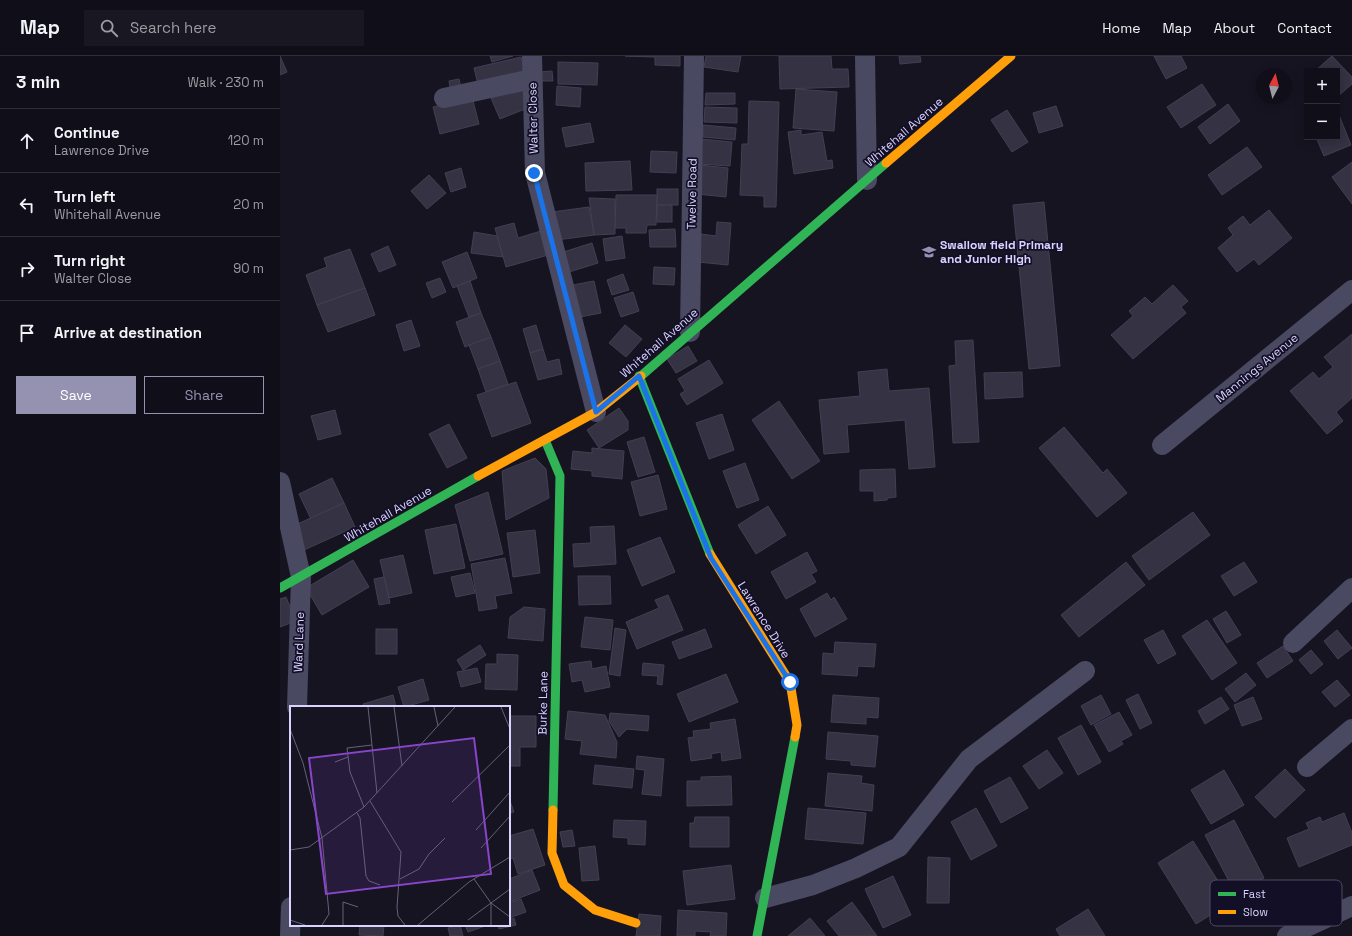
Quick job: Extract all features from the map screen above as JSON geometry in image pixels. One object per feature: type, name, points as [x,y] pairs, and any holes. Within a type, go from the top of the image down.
[{"type":"street","name":"Walter Close","points":[[532,56],[534,173],[596,412]]},
{"type":"street","name":"Twelve Road","points":[[690,332],[694,56]]},
{"type":"street","points":[[865,56],[867,180]]},
{"type":"street","name":"Whitehall Avenue","points":[[280,588],[499,464],[596,412],[639,376],[666,356],[690,332],[1011,56]]},
{"type":"street","points":[[444,98],[532,79]]},
{"type":"street","name":"Mannings Avenue","points":[[1162,445],[1352,290]]},
{"type":"street","name":"Lawrence Drive","points":[[639,376],[711,558],[790,682],[798,724],[757,936]]},
{"type":"street","name":"Burke Lane","points":[[545,440],[560,476],[552,853],[564,885],[595,910],[636,923]]},
{"type":"street","name":"Ward Lane","points":[[280,482],[301,577],[297,706]]},
{"type":"street","points":[[1293,643],[1352,588]]},
{"type":"street","points":[[765,898],[813,885],[856,868],[899,847],[969,759],[1084,671]]},
{"type":"street","points":[[1307,767],[1352,729]]},
{"type":"street","points":[[1342,911],[1352,906]]},
{"type":"street","points":[[290,926],[290,936]]},
{"type":"street","points":[[1287,936],[1309,926]]},
{"type":"building","points":[[280,56],[287,72],[280,75]]},
{"type":"building","points":[[490,56],[513,56],[492,62]]},
{"type":"building","points":[[625,56],[680,56],[680,66],[655,65],[655,57]]},
{"type":"building","points":[[706,56],[741,56],[738,72],[704,67]]},
{"type":"building","points":[[779,56],[831,56],[832,69],[848,69],[849,87],[780,89]]},
{"type":"building","points":[[899,56],[920,56],[921,62],[900,64]]},
{"type":"building","points":[[1154,56],[1181,56],[1187,68],[1166,79]]},
{"type":"building","points":[[1332,56],[1352,77],[1352,84],[1340,94],[1340,68],[1318,68]]},
{"type":"building","points":[[521,57],[526,77],[479,88],[474,68]]},
{"type":"building","points":[[558,62],[598,63],[597,85],[558,84]]},
{"type":"building","points":[[552,71],[553,81],[539,81],[539,72]]},
{"type":"building","points":[[459,79],[462,91],[451,93],[449,81]]},
{"type":"building","points":[[1202,84],[1216,105],[1181,128],[1167,107]]},
{"type":"building","points":[[521,86],[530,107],[500,119],[491,98]]},
{"type":"building","points":[[557,86],[581,88],[580,107],[556,105]]},
{"type":"building","points":[[796,89],[837,92],[834,131],[793,128]]},
{"type":"building","points":[[706,93],[735,93],[735,104],[705,105]]},
{"type":"building","points":[[472,97],[479,124],[440,134],[433,107]]},
{"type":"building","points":[[749,101],[779,102],[776,207],[764,207],[764,196],[740,195],[742,144],[748,144]]},
{"type":"building","points":[[1228,104],[1240,121],[1210,144],[1198,127]]},
{"type":"building","points":[[1056,106],[1063,126],[1039,133],[1033,113]]},
{"type":"building","points":[[705,107],[737,108],[737,123],[704,122]]},
{"type":"building","points":[[1007,110],[1028,142],[1012,152],[991,120]]},
{"type":"building","points":[[1340,118],[1351,145],[1324,156],[1317,140],[1340,140]]},
{"type":"building","points":[[590,123],[594,142],[566,147],[562,128]]},
{"type":"building","points":[[703,125],[736,128],[735,140],[703,137]]},
{"type":"building","points":[[801,130],[801,135],[822,132],[827,161],[832,160],[833,168],[794,174],[788,132]]},
{"type":"building","points":[[701,139],[732,142],[730,166],[699,164]]},
{"type":"building","points":[[1247,147],[1262,167],[1222,195],[1208,175]]},
{"type":"building","points":[[651,151],[677,152],[676,173],[650,172]]},
{"type":"building","points":[[630,161],[632,190],[586,191],[585,163]]},
{"type":"building","points":[[1352,162],[1352,204],[1332,177]]},
{"type":"building","points":[[700,165],[728,168],[726,197],[697,194]]},
{"type":"building","points":[[461,168],[466,187],[451,192],[445,173]]},
{"type":"building","points":[[429,175],[446,193],[427,209],[411,191]]},
{"type":"building","points":[[657,189],[678,189],[678,205],[657,205]]},
{"type":"building","points":[[616,195],[657,195],[656,225],[647,225],[646,233],[626,233],[626,228],[615,228]]},
{"type":"building","points":[[589,198],[615,199],[615,234],[594,235]]},
{"type":"building","points":[[1044,202],[1060,366],[1029,369],[1013,205]]},
{"type":"building","points":[[657,205],[672,205],[672,222],[657,222]]},
{"type":"building","points":[[589,207],[594,235],[557,240],[552,212]]},
{"type":"building","points":[[1269,210],[1292,238],[1259,265],[1254,259],[1237,272],[1218,248],[1233,235],[1228,228],[1243,216],[1250,225]]},
{"type":"building","points":[[717,222],[731,223],[728,265],[698,262],[701,234],[716,236]]},
{"type":"building","points":[[514,223],[518,238],[541,231],[548,255],[506,267],[495,228]]},
{"type":"building","points":[[675,229],[676,247],[650,247],[649,230]]},
{"type":"building","points":[[474,232],[497,236],[503,257],[471,253]]},
{"type":"building","points":[[622,236],[625,258],[606,261],[603,239]]},
{"type":"building","points":[[592,243],[598,263],[566,273],[560,253]]},
{"type":"building","points":[[388,246],[396,265],[379,272],[371,254]]},
{"type":"building","points":[[350,249],[365,288],[317,305],[306,275],[327,267],[324,258]]},
{"type":"building","points":[[467,252],[477,278],[453,288],[442,262]]},
{"type":"building","points":[[654,267],[675,268],[674,285],[653,284]]},
{"type":"building","points":[[623,274],[629,290],[612,295],[607,280]]},
{"type":"building","points":[[440,278],[446,292],[432,298],[426,283]]},
{"type":"building","points":[[470,281],[481,313],[469,317],[457,286]]},
{"type":"building","points":[[594,281],[601,313],[580,317],[573,285]]},
{"type":"building","points":[[1173,285],[1188,301],[1181,307],[1186,313],[1133,359],[1111,335],[1133,316],[1129,311],[1145,297],[1152,304]]},
{"type":"building","points":[[365,288],[375,315],[328,332],[317,305]]},
{"type":"building","points":[[633,292],[639,311],[621,317],[614,298]]},
{"type":"building","points":[[481,313],[491,337],[465,347],[456,322]]},
{"type":"building","points":[[411,320],[420,346],[404,351],[396,325]]},
{"type":"building","points":[[536,325],[543,349],[530,353],[523,329]]},
{"type":"building","points":[[625,325],[642,339],[626,357],[609,343]]},
{"type":"building","points":[[1352,334],[1352,398],[1336,412],[1343,421],[1327,434],[1290,391],[1313,372],[1319,379],[1333,367],[1324,357]]},
{"type":"building","points":[[491,337],[500,361],[478,369],[469,345]]},
{"type":"building","points":[[973,340],[979,442],[953,443],[949,366],[956,365],[955,341]]},
{"type":"building","points":[[688,346],[697,361],[676,373],[667,359]]},
{"type":"building","points":[[543,349],[547,362],[559,359],[562,374],[538,380],[530,353]]},
{"type":"building","points":[[709,360],[723,383],[687,405],[680,394],[685,391],[678,379]]},
{"type":"building","points":[[500,361],[508,384],[486,392],[478,369]]},
{"type":"building","points":[[887,369],[889,391],[929,388],[935,467],[909,469],[905,420],[847,425],[849,452],[824,454],[819,400],[860,396],[858,372]]},
{"type":"building","points":[[1022,372],[1023,397],[985,399],[984,373]]},
{"type":"building","points":[[516,382],[531,423],[492,437],[477,395]]},
{"type":"building","points":[[779,401],[820,461],[792,479],[752,420]]},
{"type":"building","points":[[619,408],[628,421],[628,430],[599,448],[587,430]]},
{"type":"building","points":[[335,410],[341,434],[318,440],[311,416]]},
{"type":"building","points":[[722,414],[734,450],[709,459],[696,423]]},
{"type":"building","points":[[449,424],[467,458],[447,468],[429,434]]},
{"type":"building","points":[[1064,427],[1103,473],[1107,469],[1127,493],[1097,517],[1039,448]]},
{"type":"building","points":[[644,437],[655,472],[638,477],[627,442]]},
{"type":"building","points":[[592,448],[624,451],[622,479],[592,476],[592,471],[571,469],[573,451],[592,453]]},
{"type":"building","points":[[535,458],[546,469],[549,498],[506,520],[502,471]]},
{"type":"building","points":[[745,463],[759,500],[737,508],[723,471]]},
{"type":"building","points":[[895,469],[896,497],[888,498],[887,500],[874,501],[874,491],[860,491],[860,470]]},
{"type":"building","points":[[658,475],[667,509],[640,516],[631,482]]},
{"type":"building","points":[[332,478],[344,503],[311,519],[299,494]]},
{"type":"building","points":[[488,492],[503,554],[470,561],[455,505]]},
{"type":"building","points":[[344,503],[355,527],[304,550],[293,526]]},
{"type":"building","points":[[768,506],[786,535],[756,554],[738,525]]},
{"type":"building","points":[[1193,512],[1210,535],[1149,580],[1132,556]]},
{"type":"building","points":[[456,524],[465,568],[434,574],[425,530]]},
{"type":"building","points":[[614,526],[616,564],[574,567],[573,544],[591,543],[590,527]]},
{"type":"building","points":[[535,530],[540,573],[513,577],[507,533]]},
{"type":"building","points":[[660,537],[675,572],[642,586],[627,550]]},
{"type":"building","points":[[807,552],[817,571],[811,574],[816,582],[786,599],[771,572]]},
{"type":"building","points":[[403,555],[412,593],[389,598],[380,560]]},
{"type":"building","points":[[505,558],[512,593],[495,596],[497,608],[479,611],[471,564]]},
{"type":"building","points":[[353,560],[369,587],[322,615],[306,588]]},
{"type":"building","points":[[1126,562],[1145,585],[1079,637],[1061,615]]},
{"type":"building","points":[[1244,562],[1257,582],[1234,596],[1221,576]]},
{"type":"building","points":[[470,573],[475,593],[456,597],[451,577]]},
{"type":"building","points":[[578,576],[610,576],[611,604],[579,605]]},
{"type":"building","points":[[384,577],[390,603],[379,605],[374,579]]},
{"type":"building","points":[[827,593],[831,600],[834,597],[847,619],[815,637],[800,609]]},
{"type":"building","points":[[668,595],[683,630],[637,649],[626,622],[659,608],[655,600]]},
{"type":"building","points":[[286,597],[296,621],[280,627],[280,599]]},
{"type":"building","points":[[524,607],[545,609],[543,641],[508,638],[510,617]]},
{"type":"building","points":[[1226,611],[1241,635],[1227,643],[1213,619]]},
{"type":"building","points":[[585,617],[613,620],[610,650],[581,647]]},
{"type":"building","points":[[1207,620],[1237,663],[1212,680],[1182,636]]},
{"type":"building","points":[[615,628],[626,630],[620,676],[609,674]]},
{"type":"building","points":[[376,629],[397,629],[397,654],[376,654]]},
{"type":"building","points":[[705,629],[712,647],[679,659],[672,642]]},
{"type":"building","points":[[1163,630],[1176,654],[1158,664],[1144,640]]},
{"type":"building","points":[[1337,630],[1352,648],[1338,659],[1324,641]]},
{"type":"building","points":[[835,642],[876,644],[874,667],[858,666],[857,676],[822,674],[823,653],[834,654]]},
{"type":"building","points":[[480,645],[486,655],[463,670],[457,660]]},
{"type":"building","points":[[1283,646],[1293,661],[1267,678],[1257,663]]},
{"type":"building","points":[[1311,650],[1323,664],[1311,674],[1299,660]]},
{"type":"building","points":[[497,654],[518,655],[517,690],[485,689],[486,664],[497,664]]},
{"type":"building","points":[[591,661],[592,669],[606,666],[610,687],[585,692],[582,680],[572,682],[569,664]]},
{"type":"building","points":[[643,663],[664,665],[662,685],[657,684],[658,676],[642,675]]},
{"type":"building","points":[[477,668],[481,682],[461,687],[457,672]]},
{"type":"building","points":[[1246,673],[1256,685],[1235,702],[1225,689]]},
{"type":"building","points":[[726,674],[738,702],[689,722],[677,694]]},
{"type":"building","points":[[423,679],[429,700],[404,706],[398,687]]},
{"type":"building","points":[[1337,680],[1350,695],[1335,707],[1322,692]]},
{"type":"building","points":[[1138,694],[1152,723],[1140,729],[1126,700]]},
{"type":"building","points":[[393,695],[396,706],[364,706],[363,704]]},
{"type":"building","points":[[833,695],[879,698],[878,718],[866,717],[866,724],[831,722]]},
{"type":"building","points":[[1101,695],[1111,714],[1091,725],[1081,706]]},
{"type":"building","points":[[1221,697],[1229,709],[1205,724],[1198,711]]},
{"type":"building","points":[[1253,697],[1262,719],[1242,726],[1234,705]]},
{"type":"building","points":[[568,711],[605,715],[617,742],[616,758],[580,754],[582,741],[565,739]]},
{"type":"building","points":[[1119,712],[1132,735],[1121,741],[1123,744],[1109,752],[1094,725]]},
{"type":"building","points":[[610,713],[649,716],[648,731],[627,729],[619,737],[609,721]]},
{"type":"building","points":[[510,716],[536,716],[536,747],[520,747],[520,766],[510,766]]},
{"type":"building","points":[[735,719],[741,758],[722,761],[721,752],[711,754],[712,758],[691,761],[688,738],[694,737],[693,731],[711,729],[710,723]]},
{"type":"building","points":[[1081,725],[1101,762],[1078,775],[1058,738]]},
{"type":"building","points":[[828,732],[878,736],[875,767],[851,765],[851,761],[826,759]]},
{"type":"building","points":[[1047,750],[1063,773],[1039,789],[1023,766]]},
{"type":"building","points":[[637,756],[664,759],[661,796],[642,794],[645,770],[636,769]]},
{"type":"building","points":[[595,765],[634,769],[632,788],[593,784]]},
{"type":"building","points":[[1285,769],[1305,790],[1275,818],[1255,797]]},
{"type":"building","points":[[1224,770],[1244,805],[1211,824],[1191,790]]},
{"type":"building","points":[[828,773],[862,776],[861,783],[874,785],[872,811],[825,806]]},
{"type":"building","points":[[731,776],[732,805],[687,806],[687,781],[701,781],[701,777]]},
{"type":"building","points":[[1010,777],[1028,808],[1001,823],[984,791]]},
{"type":"building","points":[[510,801],[514,812],[510,813]]},
{"type":"building","points":[[808,808],[866,813],[863,844],[805,839]]},
{"type":"building","points":[[976,808],[997,846],[971,860],[951,822]]},
{"type":"building","points":[[1344,813],[1352,833],[1352,845],[1299,867],[1287,838],[1309,829],[1306,823],[1320,817],[1322,822]]},
{"type":"building","points":[[695,817],[729,817],[729,847],[690,847],[690,823],[694,823]]},
{"type":"building","points":[[614,820],[646,821],[645,845],[628,844],[628,838],[613,837]]},
{"type":"building","points":[[1234,820],[1264,878],[1260,880],[1228,880],[1205,835]]},
{"type":"building","points":[[533,829],[545,865],[518,874],[513,858],[510,859],[510,836]]},
{"type":"building","points":[[572,830],[575,846],[563,847],[560,832]]},
{"type":"building","points":[[1193,841],[1217,880],[1210,880],[1210,915],[1196,924],[1158,863]]},
{"type":"building","points":[[595,846],[599,880],[582,881],[579,848]]},
{"type":"building","points":[[928,857],[950,858],[949,903],[927,903]]},
{"type":"building","points":[[731,865],[735,899],[687,905],[683,871]]},
{"type":"building","points":[[532,870],[540,890],[510,902],[510,879]]},
{"type":"building","points":[[893,876],[911,915],[883,928],[865,889]]},
{"type":"building","points":[[521,899],[526,912],[510,918],[510,903]]},
{"type":"building","points":[[852,902],[877,936],[839,936],[827,921]]},
{"type":"building","points":[[1088,909],[1105,936],[1060,936],[1056,929]]},
{"type":"building","points":[[678,910],[727,913],[726,936],[710,936],[711,932],[695,931],[695,936],[677,936]]},
{"type":"building","points":[[639,914],[661,916],[660,936],[636,936]]},
{"type":"building","points":[[514,918],[516,925],[499,929],[498,926],[510,926],[510,919]]},
{"type":"building","points":[[810,918],[825,936],[788,936]]},
{"type":"building","points":[[360,926],[384,926],[383,936],[359,935]]},
{"type":"building","points":[[460,926],[463,936],[450,936],[448,928]]},
{"type":"building","points":[[465,926],[485,926],[468,932]]},
{"type":"traffic: fast","points":[[641,376],[886,163]]},
{"type":"traffic: fast","points":[[639,376],[710,554]]},
{"type":"traffic: fast","points":[[545,440],[560,476],[553,810]]},
{"type":"traffic: fast","points":[[280,588],[478,476]]},
{"type":"traffic: fast","points":[[757,936],[795,737]]},
{"type":"traffic: slow","points":[[886,163],[1011,56]]},
{"type":"traffic: slow","points":[[478,476],[596,412],[641,376]]},
{"type":"traffic: slow","points":[[710,554],[790,682],[797,725],[795,737]]},
{"type":"traffic: slow","points":[[553,810],[552,853],[564,885],[595,910],[636,923]]},
{"type":"place","name":"Swallow field Primary and Junior High","points":[[929,252]]},
{"type":"route","points":[[534,173],[596,412],[639,376],[711,558],[790,682]]}]
